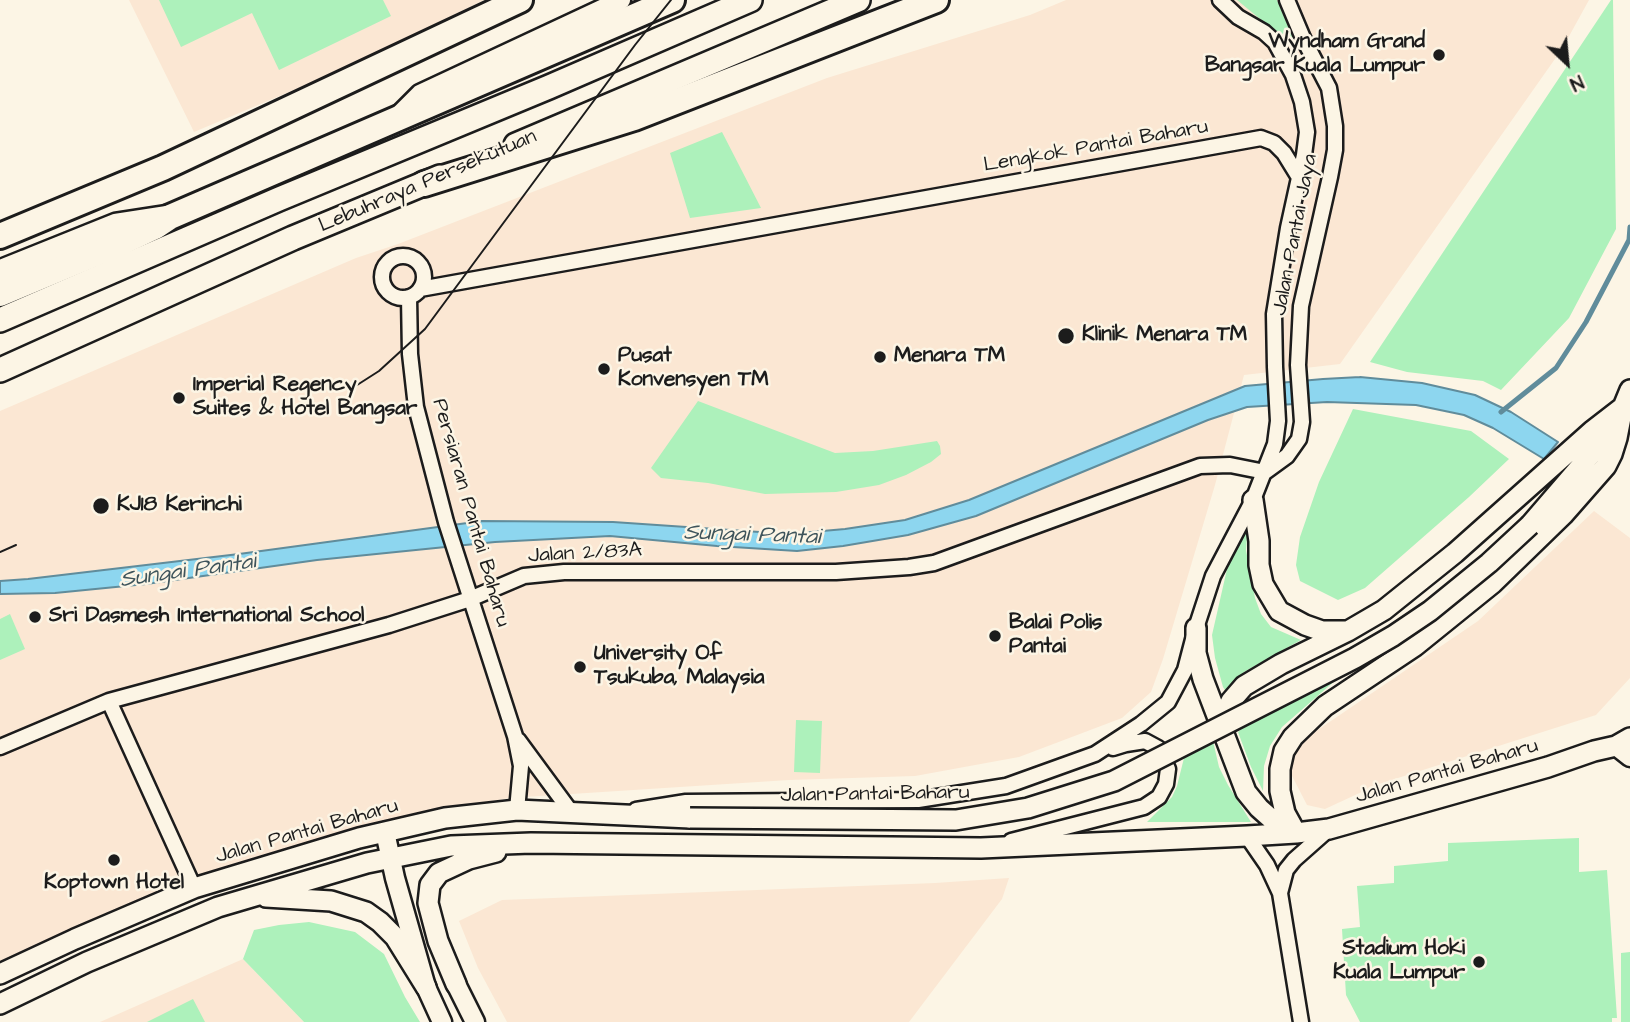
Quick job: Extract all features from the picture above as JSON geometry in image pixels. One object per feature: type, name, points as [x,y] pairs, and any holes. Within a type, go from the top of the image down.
[{"type":"highway","points":[[0,236],[163,168],[520,0]]},
{"type":"highway","points":[[0,294],[155,228],[170,217],[672,0]]},
{"type":"highway","points":[[702,20],[743,0]]},
{"type":"highway","name":"Lebuhraya Persekutuan","points":[[0,320],[750,0]]},
{"type":"highway","name":"Lebuhraya Persekutuan","points":[[0,370],[293,238],[858,0]]},
{"type":"highway","points":[[424,184],[634,118],[936,0]]},
{"type":"highway","points":[[0,294],[209,214],[279,199]]},
{"type":"highway","points":[[0,272],[117,225],[170,217]]},
{"type":"main road","name":"Jalan Pantai Baharu","points":[[0,974],[194,888],[331,846],[445,818],[517,810],[690,818],[956,820],[1028,808],[1114,780],[1355,658],[1430,611],[1530,525],[1592,453],[1626,399]]},
{"type":"main road","points":[[1224,736],[1224,715],[1231,701],[1244,686],[1384,610],[1455,553],[1626,399]]},
{"type":"main road","points":[[1296,833],[1285,813],[1280,791],[1280,769],[1284,751],[1293,737],[1325,706],[1415,646],[1493,583],[1563,515],[1606,466],[1617,438],[1626,399]]},
{"type":"main road","points":[[1253,500],[1263,584],[1279,611],[1322,631],[1348,631]]},
{"type":"main road","points":[[1196,628],[1196,653],[1203,679],[1245,792],[1277,824],[1296,833]]},
{"type":"main road","name":"Jalan Pantai Baharu","points":[[0,1004],[99,957],[218,907],[390,857],[450,846],[531,843],[981,848],[1296,833],[1329,829],[1594,751],[1625,747]]},
{"type":"main road","points":[[456,984],[438,942],[431,916],[428,903],[430,885],[439,873],[469,859],[531,843]]},
{"type":"main road","points":[[253,896],[331,901],[366,912],[394,937],[426,987]]},
{"type":"street","points":[[396,120],[419,94],[621,0]]},
{"type":"street","name":"Jalan Pantai Jaya","points":[[1220,0],[1275,42],[1293,75],[1302,102],[1307,132],[1300,179]]},
{"type":"street","name":"Jalan Pantai Jaya","points":[[1265,472],[1287,456],[1299,439],[1302,422],[1298,365],[1301,306],[1335,150],[1335,126],[1329,88],[1287,0]]},
{"type":"street","name":"Lengkok Pantai Baharu","points":[[414,293],[1261,138],[1274,143],[1284,153],[1300,179]]},
{"type":"street","points":[[1095,754],[1141,724],[1168,702],[1185,670],[1213,576],[1265,472],[1275,443],[1278,421],[1274,314],[1288,228],[1300,179]]},
{"type":"street","name":"Persiaran Pantai Baharu","points":[[414,293],[410,354],[416,407],[446,522],[515,736],[521,766],[517,810]]},
{"type":"street","name":"Jalan 2/83A","points":[[0,747],[109,701],[389,625],[470,599],[524,576],[564,572],[836,572],[909,567],[933,563],[1200,466],[1230,465],[1265,472]]},
{"type":"street","points":[[109,701],[194,888]]},
{"type":"street","name":"Persiaran Pantai Baharu","points":[[515,736],[571,812]]},
{"type":"street","points":[[617,814],[686,802],[918,800],[1006,786],[1126,744],[1145,741],[1158,748],[1168,769],[1166,784],[1159,797],[1144,807],[981,848]]},
{"type":"street","points":[[1280,893],[1286,870],[1329,829]]},
{"type":"street","points":[[385,832],[426,987],[442,1022]]},
{"type":"street","points":[[1247,836],[1267,865],[1280,893],[1301,1022]]},
{"type":"street","points":[[456,984],[475,1022]]},
{"type":"shaded area","points":[[129,0],[484,0],[339,71],[194,132]]},
{"type":"shaded area","points":[[1066,0],[1589,0],[1562,49],[1340,364],[1244,375],[1215,485],[1151,692],[1122,718],[1019,757],[915,776],[789,780],[509,798],[361,826],[232,864],[119,913],[0,970],[0,411],[356,258],[827,78],[1030,15]]},
{"type":"shaded area","points":[[1594,511],[1630,538],[1630,678],[1596,715],[1379,784],[1325,809],[1307,805],[1289,770],[1300,742],[1478,621]]},
{"type":"shaded area","points":[[1009,878],[1002,899],[909,1022],[507,1022],[478,968],[459,921],[502,900]]},
{"type":"shaded area","points":[[243,959],[304,1022],[100,1022]]},
{"type":"green space","points":[[159,0],[383,0],[391,16],[279,70],[252,13],[181,47]]},
{"type":"green space","points":[[1237,0],[1277,0],[1295,43],[1271,28]]},
{"type":"green space","points":[[1611,0],[1616,229],[1569,318],[1501,390],[1483,381],[1407,372],[1370,362]]},
{"type":"green space","points":[[722,132],[761,208],[690,218],[670,153]]},
{"type":"green space","points":[[698,401],[835,453],[873,451],[937,441],[941,454],[906,475],[879,485],[836,492],[765,494],[708,483],[661,478],[651,468]]},
{"type":"green space","points":[[1353,409],[1471,431],[1509,459],[1365,588],[1338,600],[1300,581],[1296,565],[1300,537],[1319,482]]},
{"type":"green space","points":[[1248,525],[1246,550],[1255,598],[1261,614],[1271,627],[1301,640],[1244,672],[1227,693],[1215,658],[1212,635],[1230,556]]},
{"type":"green space","points":[[10,614],[25,649],[0,660],[0,619]]},
{"type":"green space","points":[[1337,679],[1282,727],[1270,746],[1264,766],[1263,791],[1238,732],[1249,722]]},
{"type":"green space","points":[[796,720],[822,721],[820,773],[794,772]]},
{"type":"green space","points":[[1213,741],[1219,767],[1251,822],[1147,822],[1172,797],[1184,758]]},
{"type":"green space","name":"Stadium Hoki Kuala Lumpur","points":[[1579,838],[1579,872],[1607,870],[1617,1018],[1612,1018],[1612,1022],[1360,1022],[1346,995],[1342,929],[1360,927],[1357,886],[1394,883],[1394,866],[1448,861],[1448,843]]},
{"type":"green space","points":[[309,922],[355,932],[384,954],[420,1022],[304,1022],[243,959],[254,930]]},
{"type":"green space","points":[[1630,952],[1630,1022],[1621,1022],[1621,953]]},
{"type":"green space","points":[[193,999],[205,1022],[147,1022]]},
{"type":"water","name":"Sungai Pantai","points":[[1360,377],[1422,383],[1475,395],[1511,412],[1558,442],[1544,459],[1493,428],[1464,415],[1416,405],[1327,402],[1247,407],[1208,420],[976,516],[908,535],[843,546],[797,551],[610,536],[495,542],[317,560],[146,584],[55,593],[0,594],[0,581],[239,554],[482,521],[613,522],[789,534],[905,520],[969,500],[1245,386]]},
{"type":"waterway","points":[[1501,412],[1556,368],[1586,322],[1629,240],[1630,227]]},
{"type":"tram line","points":[[354,387],[379,371],[425,329],[671,0]]},
{"type":"tram line","points":[[0,552],[16,545]]},
{"type":"place","name":"Wyndham Grand Bangsar Kuala Lumpur","points":[[1439,55]]},
{"type":"place","name":"Klinik Menara TM","points":[[1066,336]]},
{"type":"place","name":"Menara TM","points":[[880,357]]},
{"type":"place","name":"Pusat Konvensyen TM","points":[[604,369]]},
{"type":"place","name":"Imperial Regency Suites & Hotel Bangsar","points":[[179,398]]},
{"type":"place","name":"KJ18 Kerinchi","points":[[101,506]]},
{"type":"place","name":"Sri Dasmesh International School","points":[[35,617]]},
{"type":"place","name":"Balai Polis Pantai","points":[[995,636]]},
{"type":"place","name":"University Of Tsukuba, Malaysia","points":[[580,667]]},
{"type":"place","name":"Koptown Hotel","points":[[114,860]]},
{"type":"place","name":"Stadium Hoki Kuala Lumpur","points":[[1479,962]]}]
